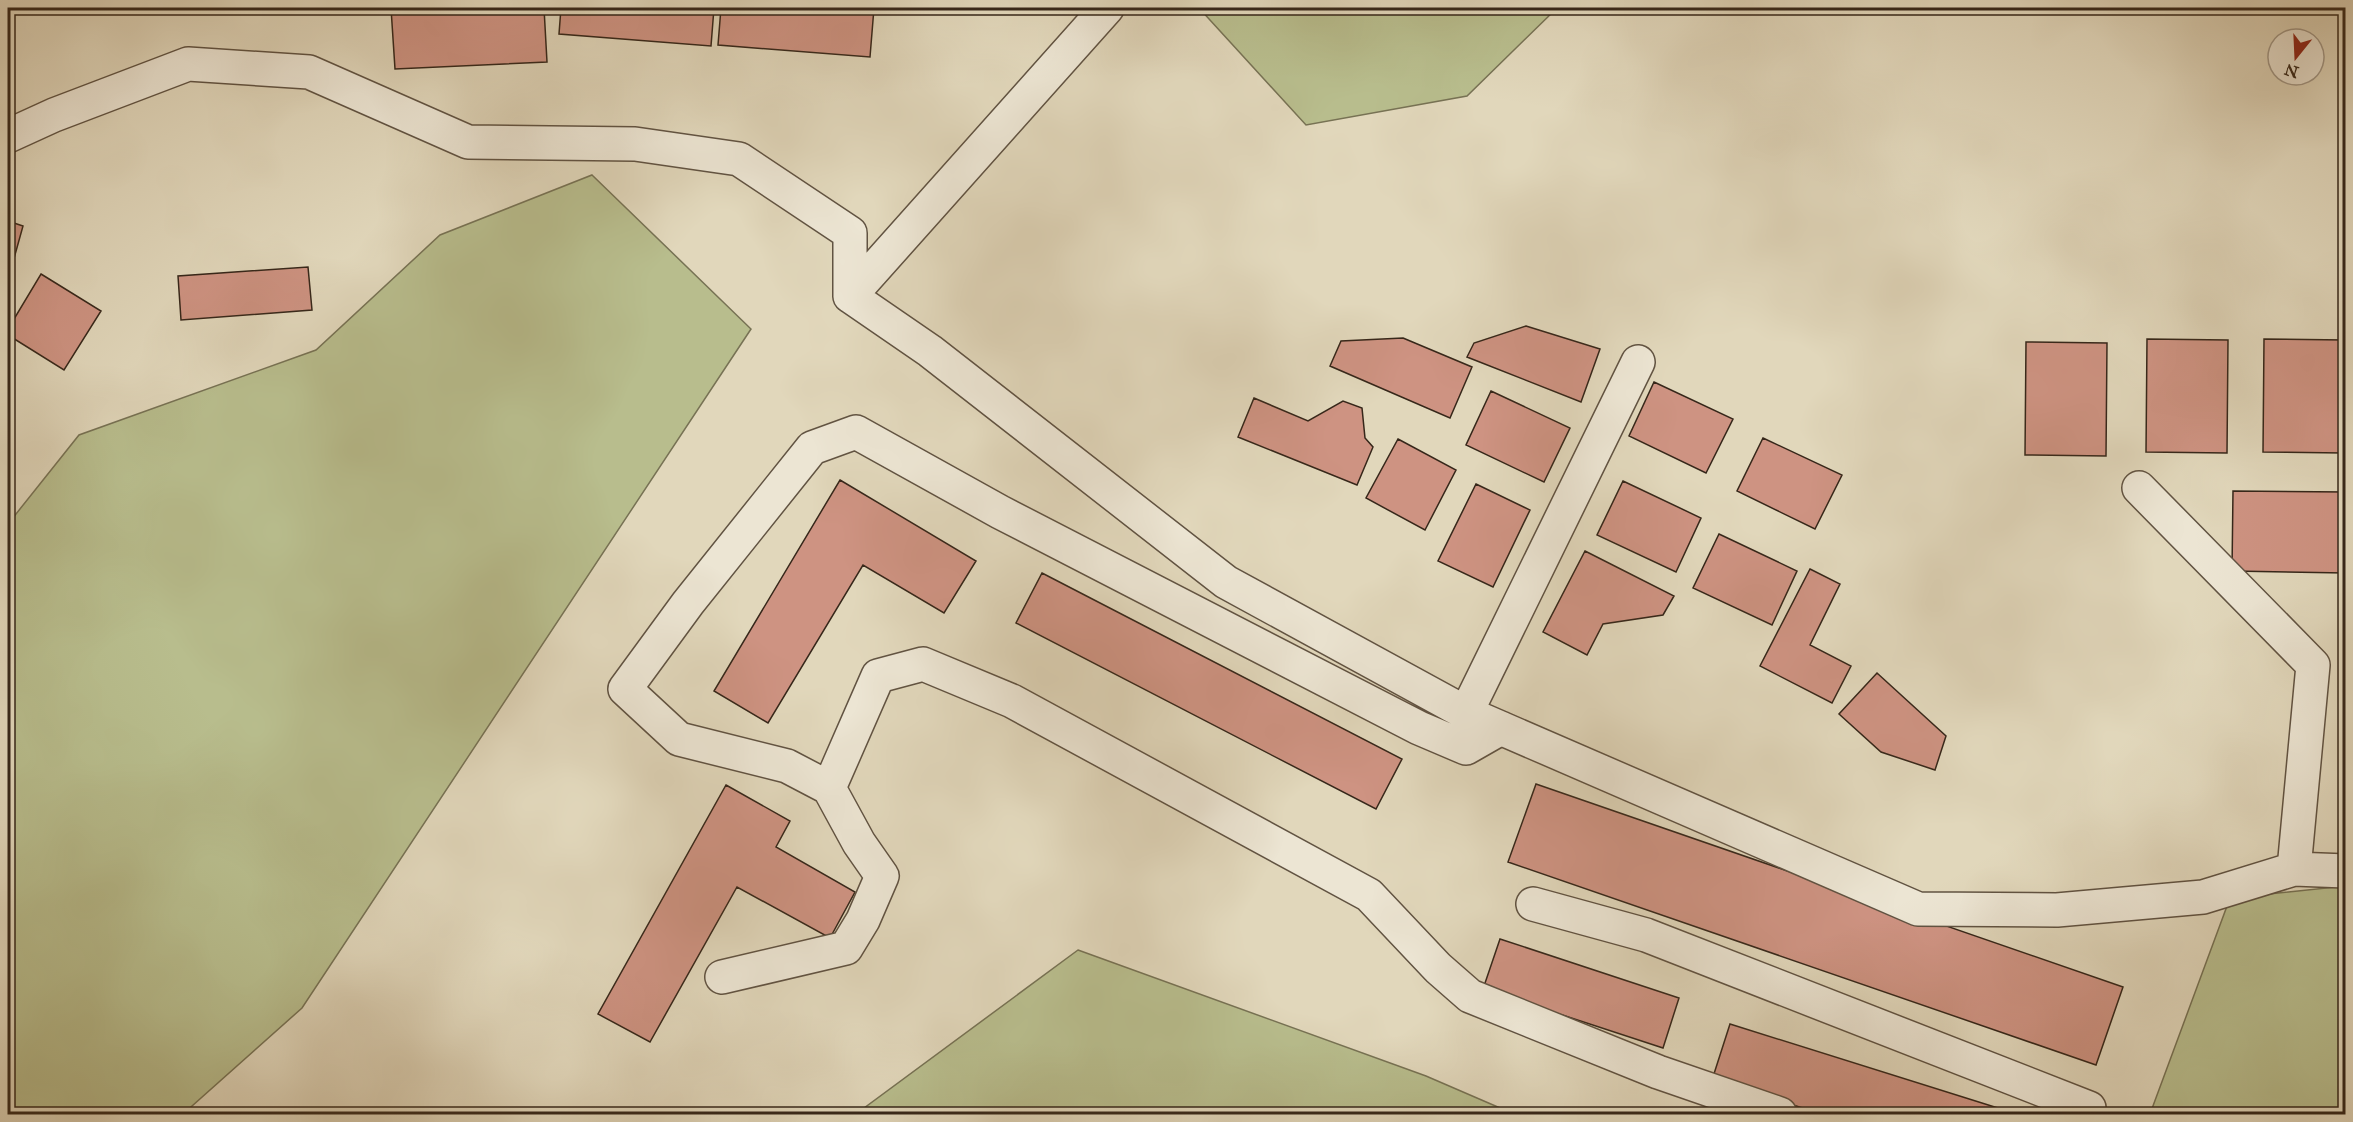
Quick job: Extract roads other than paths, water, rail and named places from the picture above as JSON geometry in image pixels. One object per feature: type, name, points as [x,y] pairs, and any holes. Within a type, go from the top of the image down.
[{"type":"street","points":[[850,296],[1107,8]]},
{"type":"street","points":[[8,136],[54,115],[188,64],[309,72],[468,142],[635,144],[739,159],[850,234],[850,296]]},
{"type":"street","points":[[850,296],[930,351],[1226,582],[1466,713],[1918,909],[2057,910],[2203,897],[2294,869],[2346,871]]},
{"type":"street","points":[[1466,713],[1638,362]]},
{"type":"street","points":[[722,977],[846,948],[863,920],[882,876],[859,843],[830,788],[787,766],[680,739],[624,689],[688,603],[812,448],[856,432],[1000,512],[1419,728],[1466,748],[1501,728]]},
{"type":"street","points":[[2139,488],[2313,665],[2294,869]]},
{"type":"street","points":[[830,788],[878,676],[923,664],[1012,701],[1369,895],[1438,968],[1470,996],[1658,1072],[1779,1114]]},
{"type":"street","points":[[1533,904],[1657,940],[2089,1108],[2087,1114]]}]
